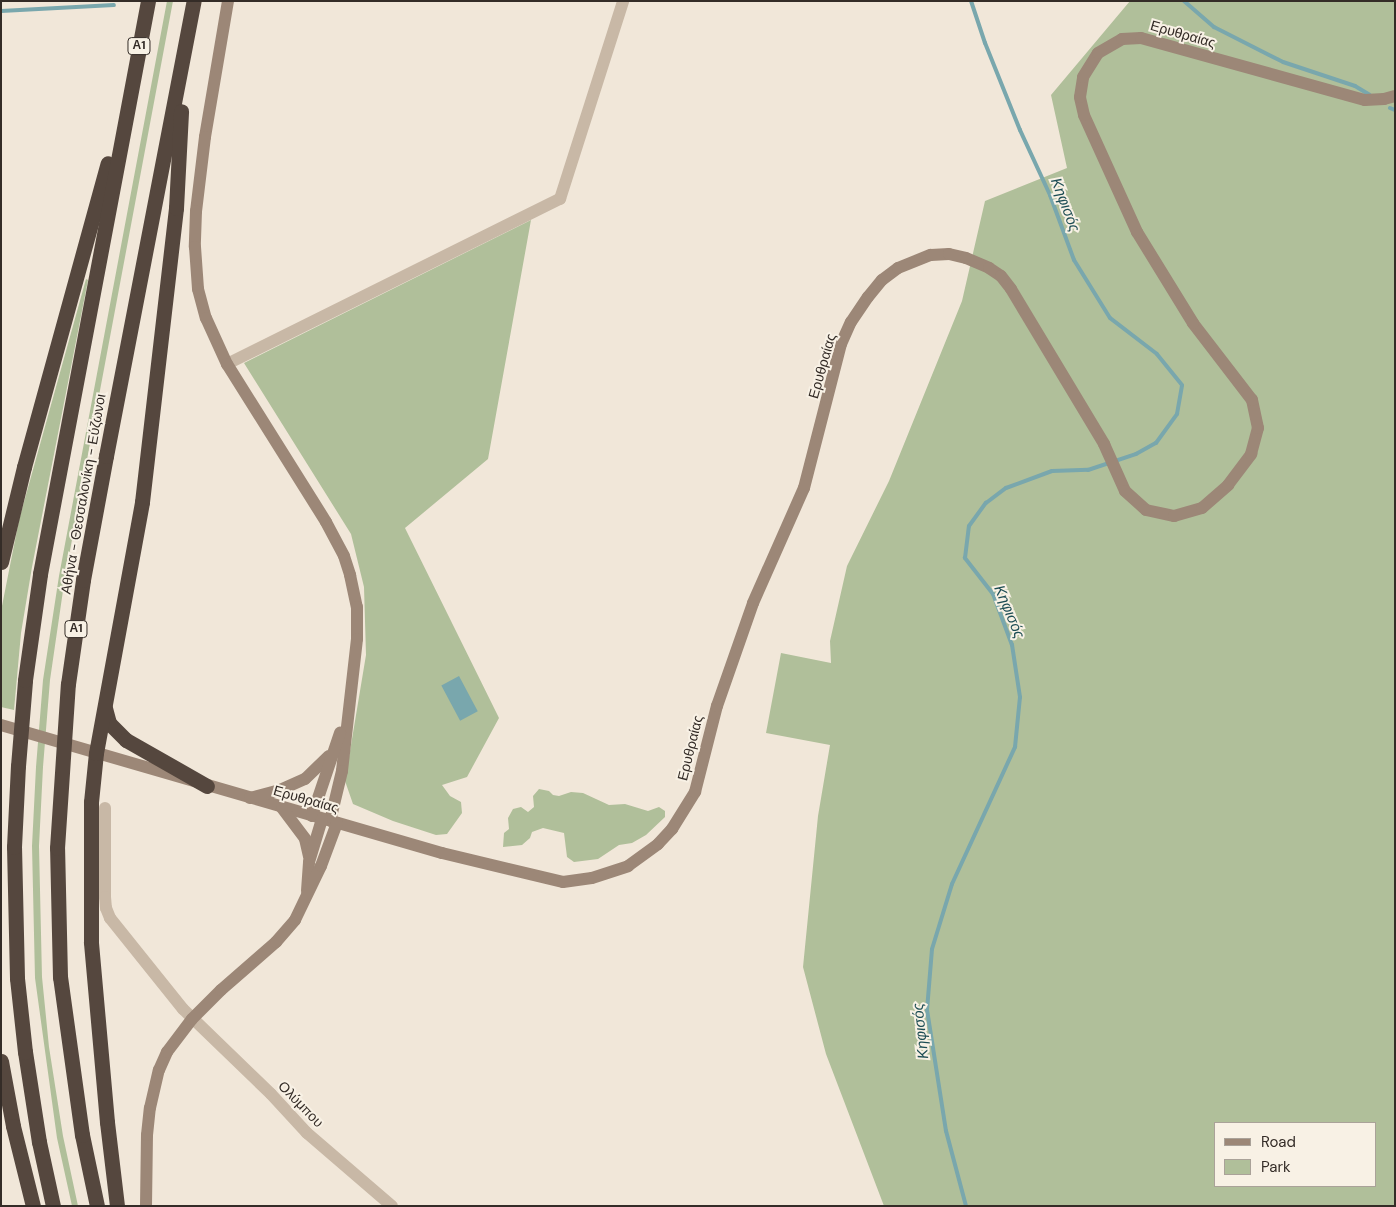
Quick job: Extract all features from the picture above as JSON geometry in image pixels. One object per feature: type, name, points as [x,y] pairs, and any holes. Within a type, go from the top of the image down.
[{"type":"highway","name":"Αθήνα - Θεσσαλονίκη - Εύζωνοι","points":[[53,1206],[36,1124],[17,978],[14,847],[24,680],[40,574],[148,1]]},
{"type":"highway","name":"Αθήνα - Θεσσαλονίκη - Εύζωνοι","points":[[97,1206],[82,1135],[60,977],[57,848],[61,770],[68,684],[84,580],[194,1]]},
{"type":"highway","points":[[117,1206],[91,942],[98,805],[88,751],[104,707],[121,624],[142,502],[176,208],[184,58]]},
{"type":"highway","points":[[1,562],[24,467],[120,119],[131,91]]},
{"type":"highway","points":[[104,707],[109,723],[126,740],[207,786]]},
{"type":"highway","points":[[1,1061],[13,1126],[33,1206]]},
{"type":"main road","points":[[228,1],[205,137],[196,211],[195,247],[198,289],[206,318],[227,364],[326,522],[344,556],[357,607],[357,639],[347,709],[342,771],[309,862]]},
{"type":"main road","name":"Ερυθραίας","points":[[1,726],[475,862],[563,882],[592,878],[628,866],[658,844],[672,829],[695,792],[717,706],[753,603],[804,488],[841,344],[868,297],[882,280],[898,268],[931,255],[949,254],[966,258],[989,268],[1001,276],[1011,289],[1104,444],[1121,482],[1131,498],[1146,510],[1174,516],[1193,513],[1210,503],[1240,472],[1255,446],[1258,418],[1247,392],[1193,323],[1137,232],[1082,106],[1083,78],[1092,60],[1098,53],[1114,42],[1142,38],[1365,100],[1384,100],[1395,96]]},
{"type":"main road","points":[[146,1206],[147,1135],[153,1089],[167,1052],[192,1018],[276,942],[295,920],[324,860],[325,820],[334,751],[347,709]]},
{"type":"main road","points":[[250,798],[280,790],[305,779],[324,763],[334,751]]},
{"type":"main road","points":[[282,808],[305,840],[309,862],[306,896]]},
{"type":"street","points":[[227,364],[560,199],[623,1]]},
{"type":"street","name":"Ολύμπου","points":[[98,805],[106,908],[118,928],[174,999],[192,1018],[271,1094],[306,1133],[392,1206]]},
{"type":"green space","points":[[167,1],[173,1],[65,577],[50,680],[43,767],[39,846],[42,977],[49,1047],[63,1136],[78,1206],[72,1206],[57,1138],[35,978],[32,846],[36,767],[43,680],[59,576]]},
{"type":"green space","points":[[1130,1],[1395,1],[1395,1206],[884,1206],[826,1054],[803,967],[818,816],[830,745],[766,733],[781,653],[831,663],[830,641],[847,566],[889,481],[962,301],[985,201],[1067,168],[1051,95]]},
{"type":"green space","points":[[531,220],[488,459],[405,528],[499,718],[467,777],[442,785],[450,796],[461,802],[462,813],[447,834],[436,835],[393,821],[353,804],[345,781],[366,655],[364,587],[351,534],[244,363]]},
{"type":"green space","points":[[86,279],[88,280],[32,567],[21,633],[14,710],[1,707],[1,611],[19,520]]},
{"type":"green space","points":[[539,789],[559,796],[571,792],[583,793],[609,805],[625,804],[648,811],[659,807],[665,811],[665,817],[646,835],[632,843],[619,845],[598,859],[574,862],[567,857],[564,833],[543,828],[532,832],[530,838],[522,845],[503,847],[504,833],[509,829],[508,818],[513,809],[521,807],[528,812],[534,807],[533,796]]},
{"type":"water","points":[[459,676],[478,711],[460,721],[441,685]]},
{"type":"waterway","name":"Κηφισός","points":[[966,1206],[946,1131],[927,1010],[932,949],[952,884],[1015,747],[1020,697],[1012,645],[993,594],[965,558],[969,526],[986,503],[1006,488],[1052,471],[1088,470],[1136,454],[1156,443],[1177,414],[1182,385],[1157,354],[1110,318],[1074,260],[1050,195],[1020,130],[985,43],[971,1]]},
{"type":"waterway","points":[[1184,1],[1214,27],[1283,62],[1355,86],[1370,95]]},
{"type":"waterway","points":[[1,11],[114,5]]},
{"type":"waterway","points":[[1390,108],[1395,110]]}]
